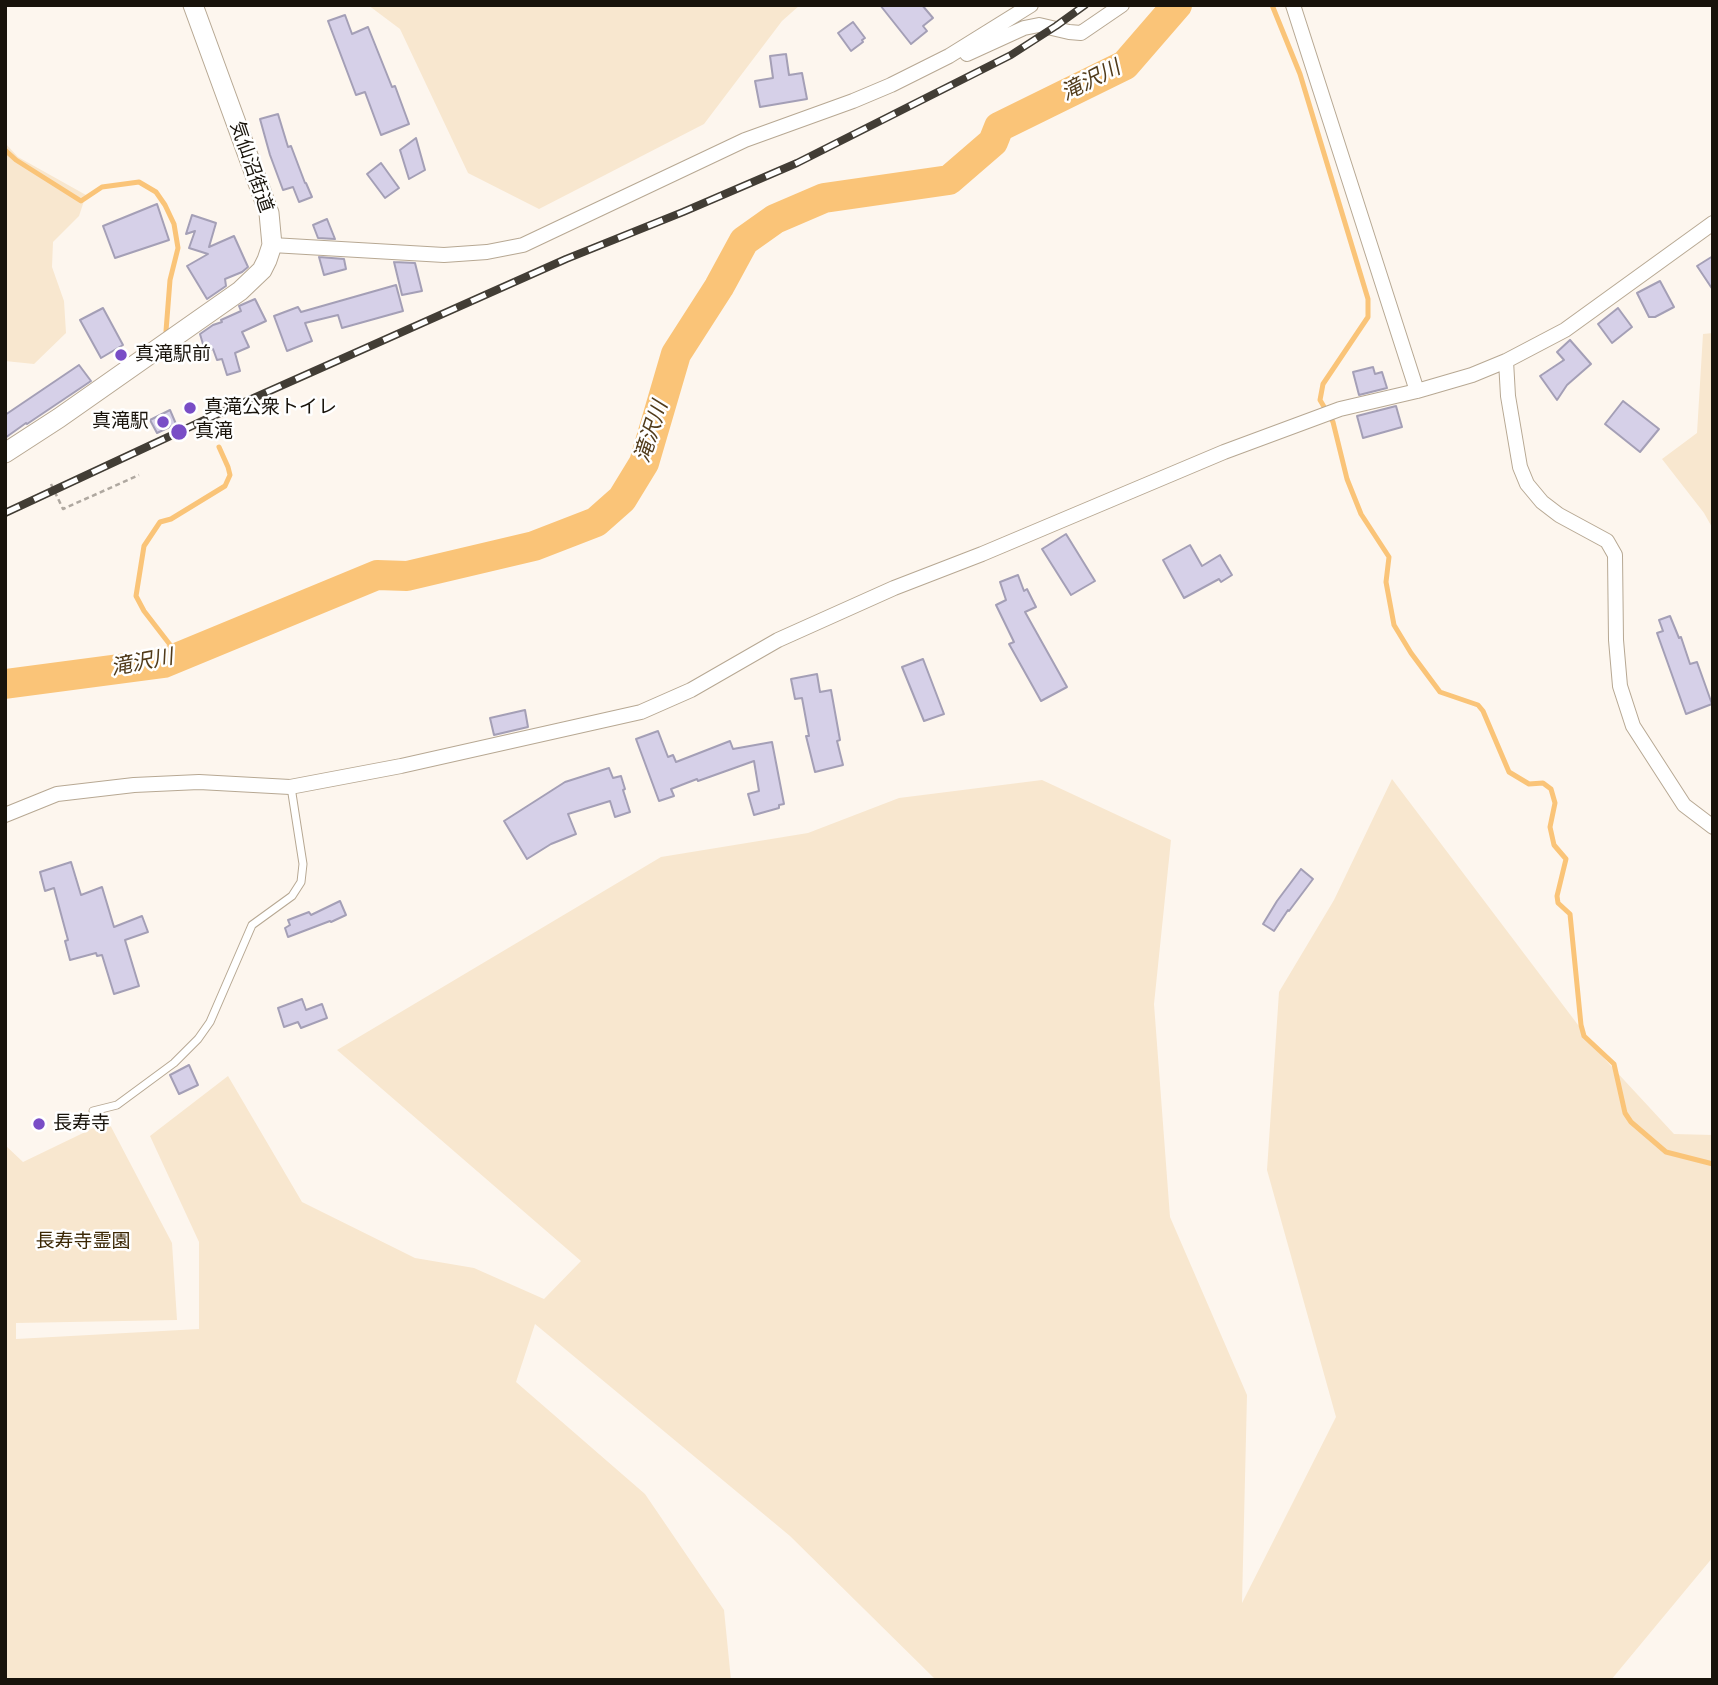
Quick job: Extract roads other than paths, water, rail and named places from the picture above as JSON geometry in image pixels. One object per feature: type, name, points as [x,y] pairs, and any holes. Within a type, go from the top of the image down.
[{"type":"street","name":"気仙沼街道","points":[[193,5],[269,214],[272,245]]},
{"type":"street","points":[[5,453],[240,291],[262,270],[272,245],[444,254],[486,253],[523,245],[745,140],[853,101],[949,56],[1031,5]]},
{"type":"street","points":[[949,56],[969,54],[1024,28],[1039,25],[1069,33],[1082,33],[1122,5]]},
{"type":"street","points":[[1293,5],[1417,391]]},
{"type":"street","points":[[5,815],[57,794],[134,785],[199,782],[290,787],[401,766],[641,712],[691,690],[778,640],[894,588],[1224,452],[1340,409],[1417,391],[1472,375],[1506,361],[1565,330],[1713,223]]},
{"type":"street","points":[[1506,361],[1508,397],[1520,467],[1527,484],[1542,502],[1559,515],[1607,541],[1615,555],[1616,640],[1620,686],[1633,726],[1684,805],[1713,827]]},
{"type":"lane","points":[[93,1111],[117,1105],[174,1063],[198,1039],[210,1022],[252,925],[292,896],[301,882],[303,864],[290,787]]},
{"type":"waterway","name":"滝沢川","points":[[5,684],[164,663],[377,575],[407,576],[534,546],[596,522],[622,499],[644,463],[676,354],[719,287],[744,241],[775,219],[824,198],[949,180],[993,142],[999,127],[1125,65],[1177,5]]},
{"type":"waterway","points":[[1272,5],[1300,74],[1368,299],[1368,317],[1323,384],[1320,400],[1333,422],[1347,479],[1361,514],[1389,557],[1386,582],[1394,625],[1440,692],[1478,705],[1483,711],[1509,772],[1529,784],[1543,783],[1551,789],[1555,803],[1550,827],[1554,845],[1566,859],[1557,896],[1558,903],[1570,914],[1584,1036],[1614,1064],[1625,1113],[1631,1122],[1666,1152],[1713,1164]]},
{"type":"waterway","points":[[5,150],[16,160],[81,201],[102,187],[139,182],[156,192],[174,224],[178,248],[170,280],[166,331]]},
{"type":"waterway","points":[[192,651],[171,646],[136,596],[144,546],[160,522],[171,519],[225,486],[230,475],[219,447]]},
{"type":"railway","points":[[5,513],[211,417],[566,259],[797,163],[1011,55],[1085,5]]},
{"type":"place","name":"真滝駅前","points":[[121,355]]},
{"type":"place","name":"真滝公衆トイレ","points":[[190,408]]},
{"type":"place","name":"真滝駅","points":[[163,422]]},
{"type":"place","name":"真滝","points":[[179,432]]},
{"type":"place","name":"長寿寺","points":[[39,1124]]},
{"type":"park label","name":"長寿寺霊園","points":[[83,1242]]}]
